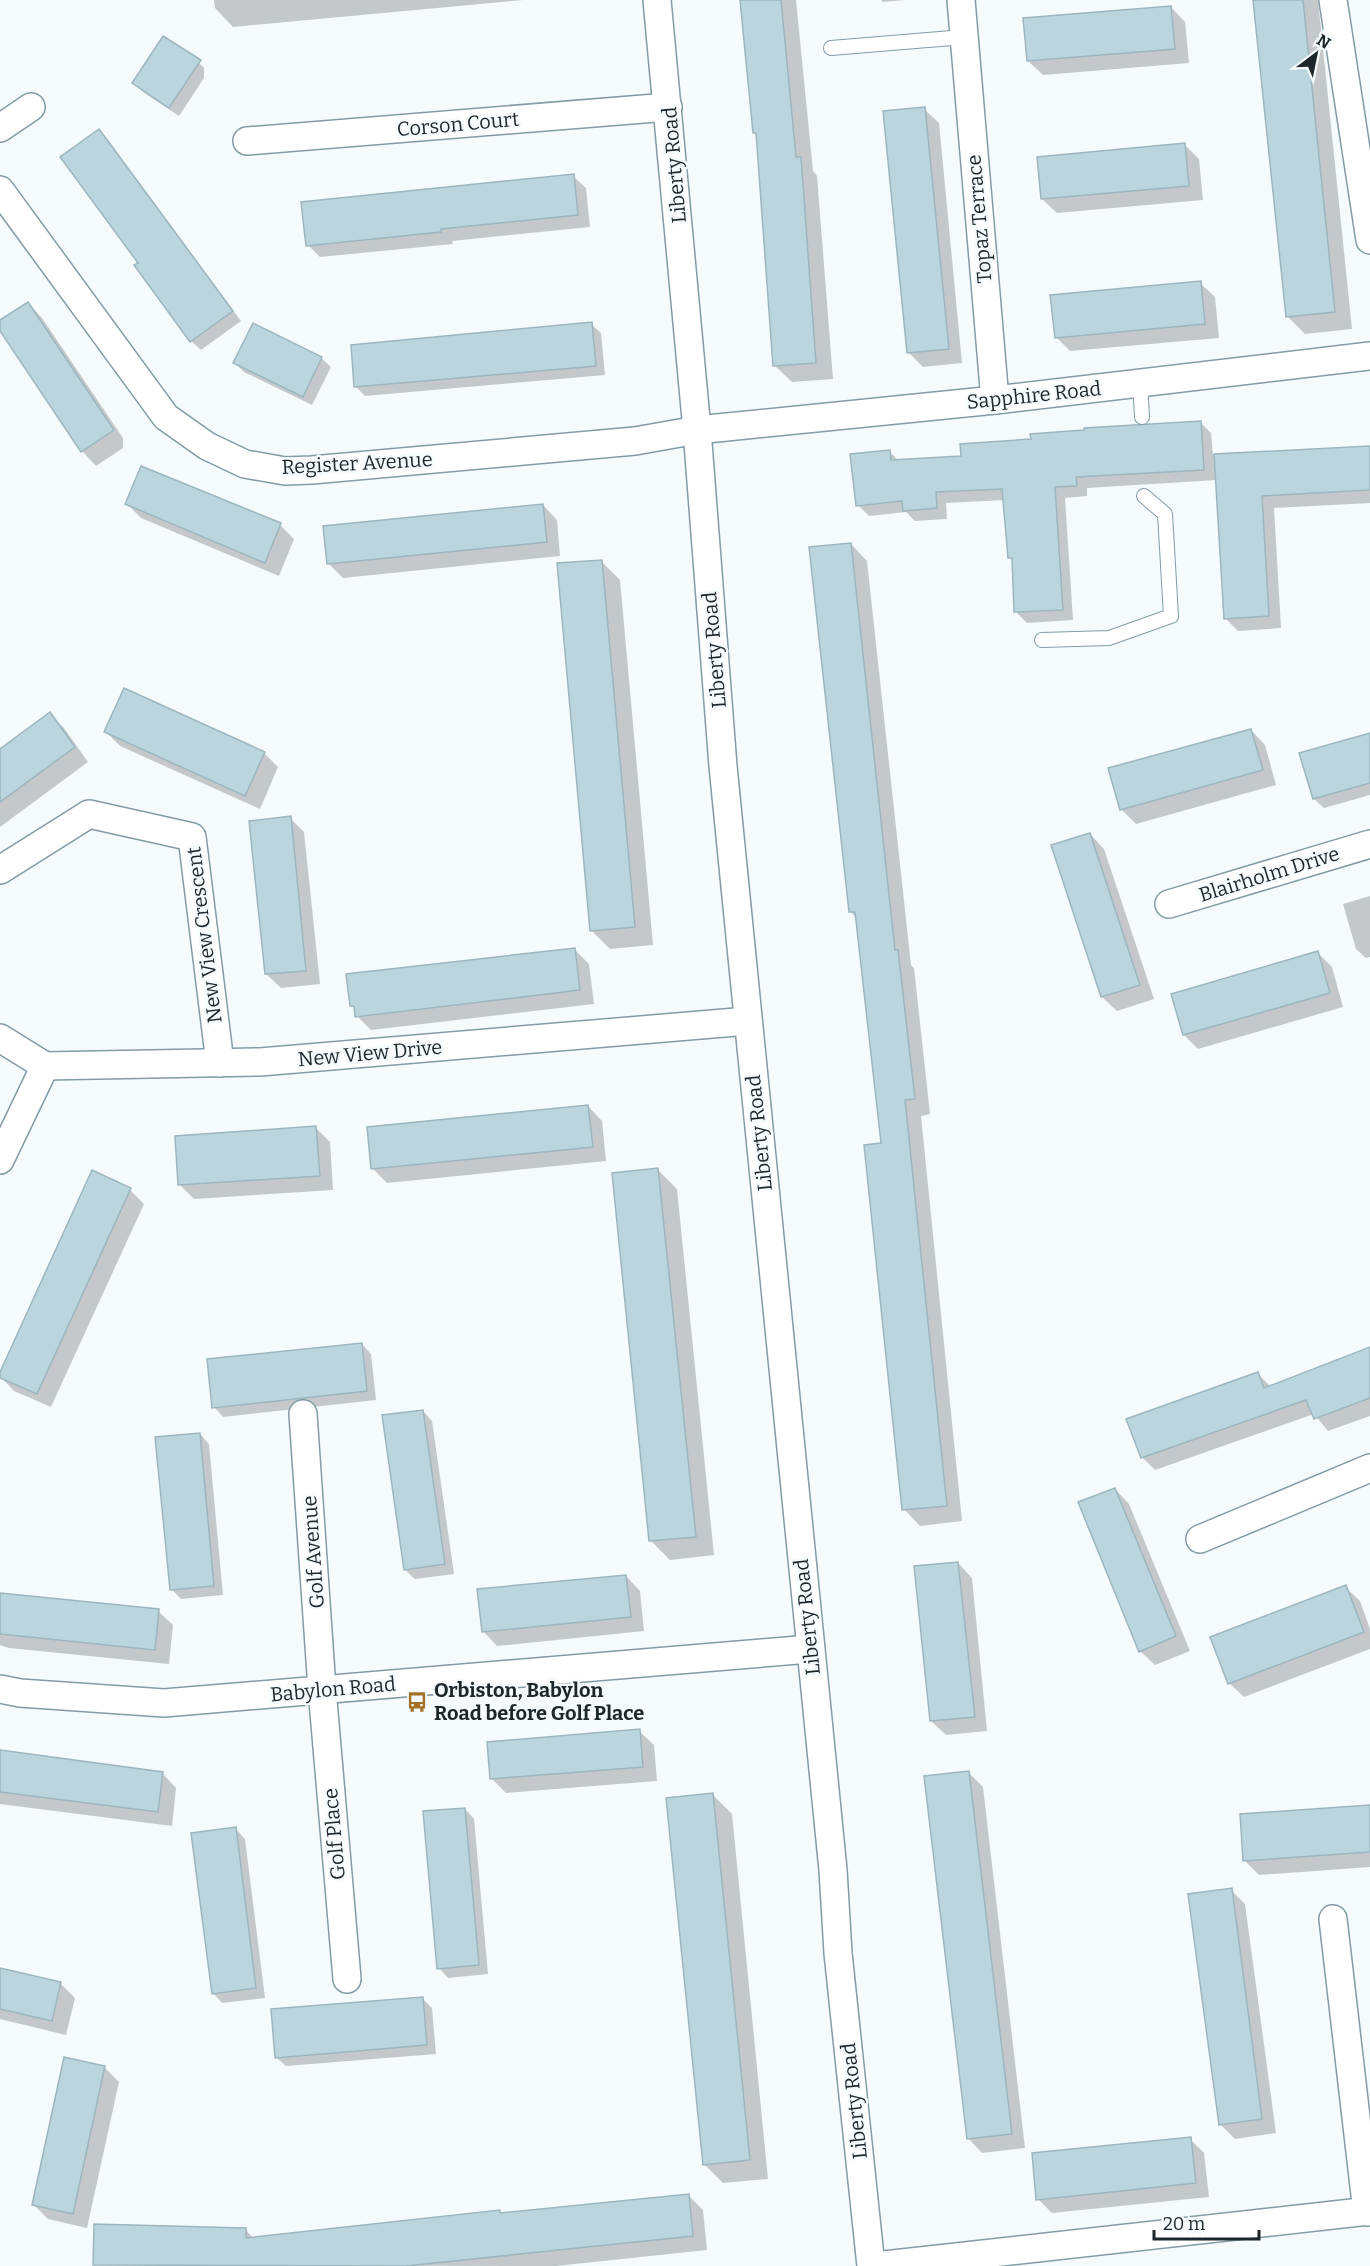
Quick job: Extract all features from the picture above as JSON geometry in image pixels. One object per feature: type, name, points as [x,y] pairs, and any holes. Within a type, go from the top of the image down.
[{"type":"street","name":"Liberty Road","points":[[657,0],[697,430],[723,766],[833,1870],[838,1953],[873,2266]]},
{"type":"street","name":"Topaz Terrace","points":[[961,0],[995,400]]},
{"type":"street","points":[[1333,0],[1370,240]]},
{"type":"street","points":[[0,128],[31,107]]},
{"type":"street","name":"Corson Court","points":[[247,141],[668,107]]},
{"type":"street","name":"Register Avenue","points":[[0,190],[166,417],[207,446],[245,464],[285,471],[312,470],[635,441],[697,430]]},
{"type":"street","name":"Sapphire Road","points":[[697,430],[995,400],[1370,356]]},
{"type":"street","name":"New View Crescent","points":[[0,870],[89,814],[192,837],[220,1063]]},
{"type":"street","name":"Blairholm Drive","points":[[1169,904],[1370,844]]},
{"type":"street","name":"New View Drive","points":[[45,1066],[272,1061],[748,1021]]},
{"type":"street","points":[[0,1038],[45,1066],[0,1160]]},
{"type":"street","name":"Golf Avenue","points":[[303,1414],[322,1689]]},
{"type":"street","points":[[1200,1539],[1370,1468]]},
{"type":"street","name":"Babylon Road","points":[[0,1689],[20,1693],[164,1702],[810,1650]]},
{"type":"street","name":"Golf Place","points":[[322,1689],[347,1979]]},
{"type":"street","points":[[873,2266],[1368,2211],[1333,1919]]},
{"type":"lane","points":[[831,48],[964,37]]},
{"type":"lane","points":[[1140,383],[1142,417]]},
{"type":"lane","points":[[1042,640],[1109,638],[1171,616],[1165,514],[1144,496]]},
{"type":"building","points":[[740,0],[781,0],[796,157],[801,157],[816,363],[773,366],[756,133],[753,133]]},
{"type":"building","points":[[1253,0],[1303,0],[1335,312],[1286,317]]},
{"type":"building","points":[[1171,6],[1175,49],[1027,61],[1023,18]]},
{"type":"building","points":[[163,36],[201,60],[169,108],[132,83]]},
{"type":"building","points":[[925,107],[949,349],[907,353],[883,111]]},
{"type":"building","points":[[99,129],[233,311],[190,342],[134,265],[138,263],[60,157]]},
{"type":"building","points":[[1185,143],[1189,186],[1041,199],[1037,157]]},
{"type":"building","points":[[574,174],[578,215],[306,246],[301,202]]},
{"type":"building","points":[[1201,281],[1205,324],[1055,338],[1050,295]]},
{"type":"building","points":[[28,302],[114,430],[81,452],[0,331],[0,320]]},
{"type":"building","points":[[592,322],[596,366],[354,387],[351,345]]},
{"type":"building","points":[[253,323],[322,357],[303,397],[233,363]]},
{"type":"building","points":[[1201,421],[1204,470],[1076,477],[1077,486],[1055,487],[1063,610],[1014,612],[1012,558],[1008,558],[1002,489],[936,492],[937,508],[903,511],[902,501],[856,506],[850,454],[890,450],[891,460],[961,456],[960,444],[1031,439],[1030,434],[1084,430],[1084,428]]},
{"type":"building","points":[[1370,446],[1370,490],[1262,496],[1269,616],[1224,619],[1214,454]]},
{"type":"building","points":[[141,466],[281,523],[265,563],[125,504]]},
{"type":"building","points":[[543,504],[547,542],[327,564],[323,526]]},
{"type":"building","points":[[851,543],[895,950],[898,950],[915,1099],[905,1100],[947,1506],[902,1510],[864,1145],[881,1143],[855,912],[849,912],[809,547]]},
{"type":"building","points":[[602,560],[635,927],[590,931],[557,563]]},
{"type":"building","points":[[124,688],[265,752],[245,796],[104,732]]},
{"type":"building","points":[[50,712],[75,747],[0,802],[0,749]]},
{"type":"building","points":[[1251,729],[1263,770],[1120,810],[1108,768]]},
{"type":"building","points":[[1370,733],[1370,783],[1313,799],[1299,753]]},
{"type":"building","points":[[291,816],[306,971],[265,974],[249,821]]},
{"type":"building","points":[[1090,833],[1140,985],[1101,997],[1051,845]]},
{"type":"building","points":[[575,948],[580,990],[355,1017],[354,1006],[350,1006],[346,974]]},
{"type":"building","points":[[1318,951],[1330,993],[1183,1035],[1171,994]]},
{"type":"building","points":[[588,1105],[593,1147],[371,1169],[367,1127]]},
{"type":"building","points":[[316,1126],[320,1176],[178,1185],[175,1136]]},
{"type":"building","points":[[658,1168],[696,1537],[649,1541],[612,1173]]},
{"type":"building","points":[[92,1170],[131,1188],[37,1394],[0,1378],[0,1372]]},
{"type":"building","points":[[362,1343],[367,1391],[212,1408],[207,1359]]},
{"type":"building","points":[[1370,1347],[1370,1398],[1314,1419],[1306,1400],[1141,1458],[1126,1419],[1258,1372],[1264,1388]]},
{"type":"building","points":[[423,1410],[445,1564],[404,1570],[382,1415]]},
{"type":"building","points":[[200,1433],[214,1586],[170,1590],[155,1437]]},
{"type":"building","points":[[1115,1488],[1176,1636],[1139,1652],[1078,1502]]},
{"type":"building","points":[[958,1562],[975,1717],[930,1721],[914,1566]]},
{"type":"building","points":[[626,1575],[631,1617],[482,1632],[477,1589]]},
{"type":"building","points":[[1346,1585],[1364,1632],[1228,1684],[1210,1637]]},
{"type":"building","points":[[0,1593],[159,1609],[155,1650],[0,1634]]},
{"type":"building","points":[[640,1729],[643,1767],[490,1779],[487,1742]]},
{"type":"building","points":[[0,1750],[163,1772],[158,1812],[0,1792]]},
{"type":"building","points":[[969,1771],[1012,2134],[967,2139],[924,1776]]},
{"type":"building","points":[[713,1793],[750,2160],[703,2165],[666,1798]]},
{"type":"building","points":[[1370,1805],[1370,1852],[1243,1861],[1240,1814]]},
{"type":"building","points":[[465,1808],[479,1965],[437,1969],[423,1811]]},
{"type":"building","points":[[236,1827],[256,1988],[212,1994],[191,1833]]},
{"type":"building","points":[[1232,1888],[1262,2119],[1219,2125],[1188,1894]]},
{"type":"building","points":[[0,1968],[61,1982],[52,2021],[0,2009]]},
{"type":"building","points":[[423,1997],[427,2045],[275,2058],[271,2009]]},
{"type":"building","points":[[64,2057],[105,2066],[73,2214],[32,2205]]},
{"type":"building","points":[[1191,2137],[1196,2183],[1036,2200],[1032,2153]]},
{"type":"building","points":[[689,2194],[693,2236],[406,2266],[93,2265],[94,2224],[246,2228],[246,2238],[500,2210],[500,2213]]},
{"type":"place","name":"Orbiston, Babylon Road before Golf Place","points":[[417,1702]]}]
